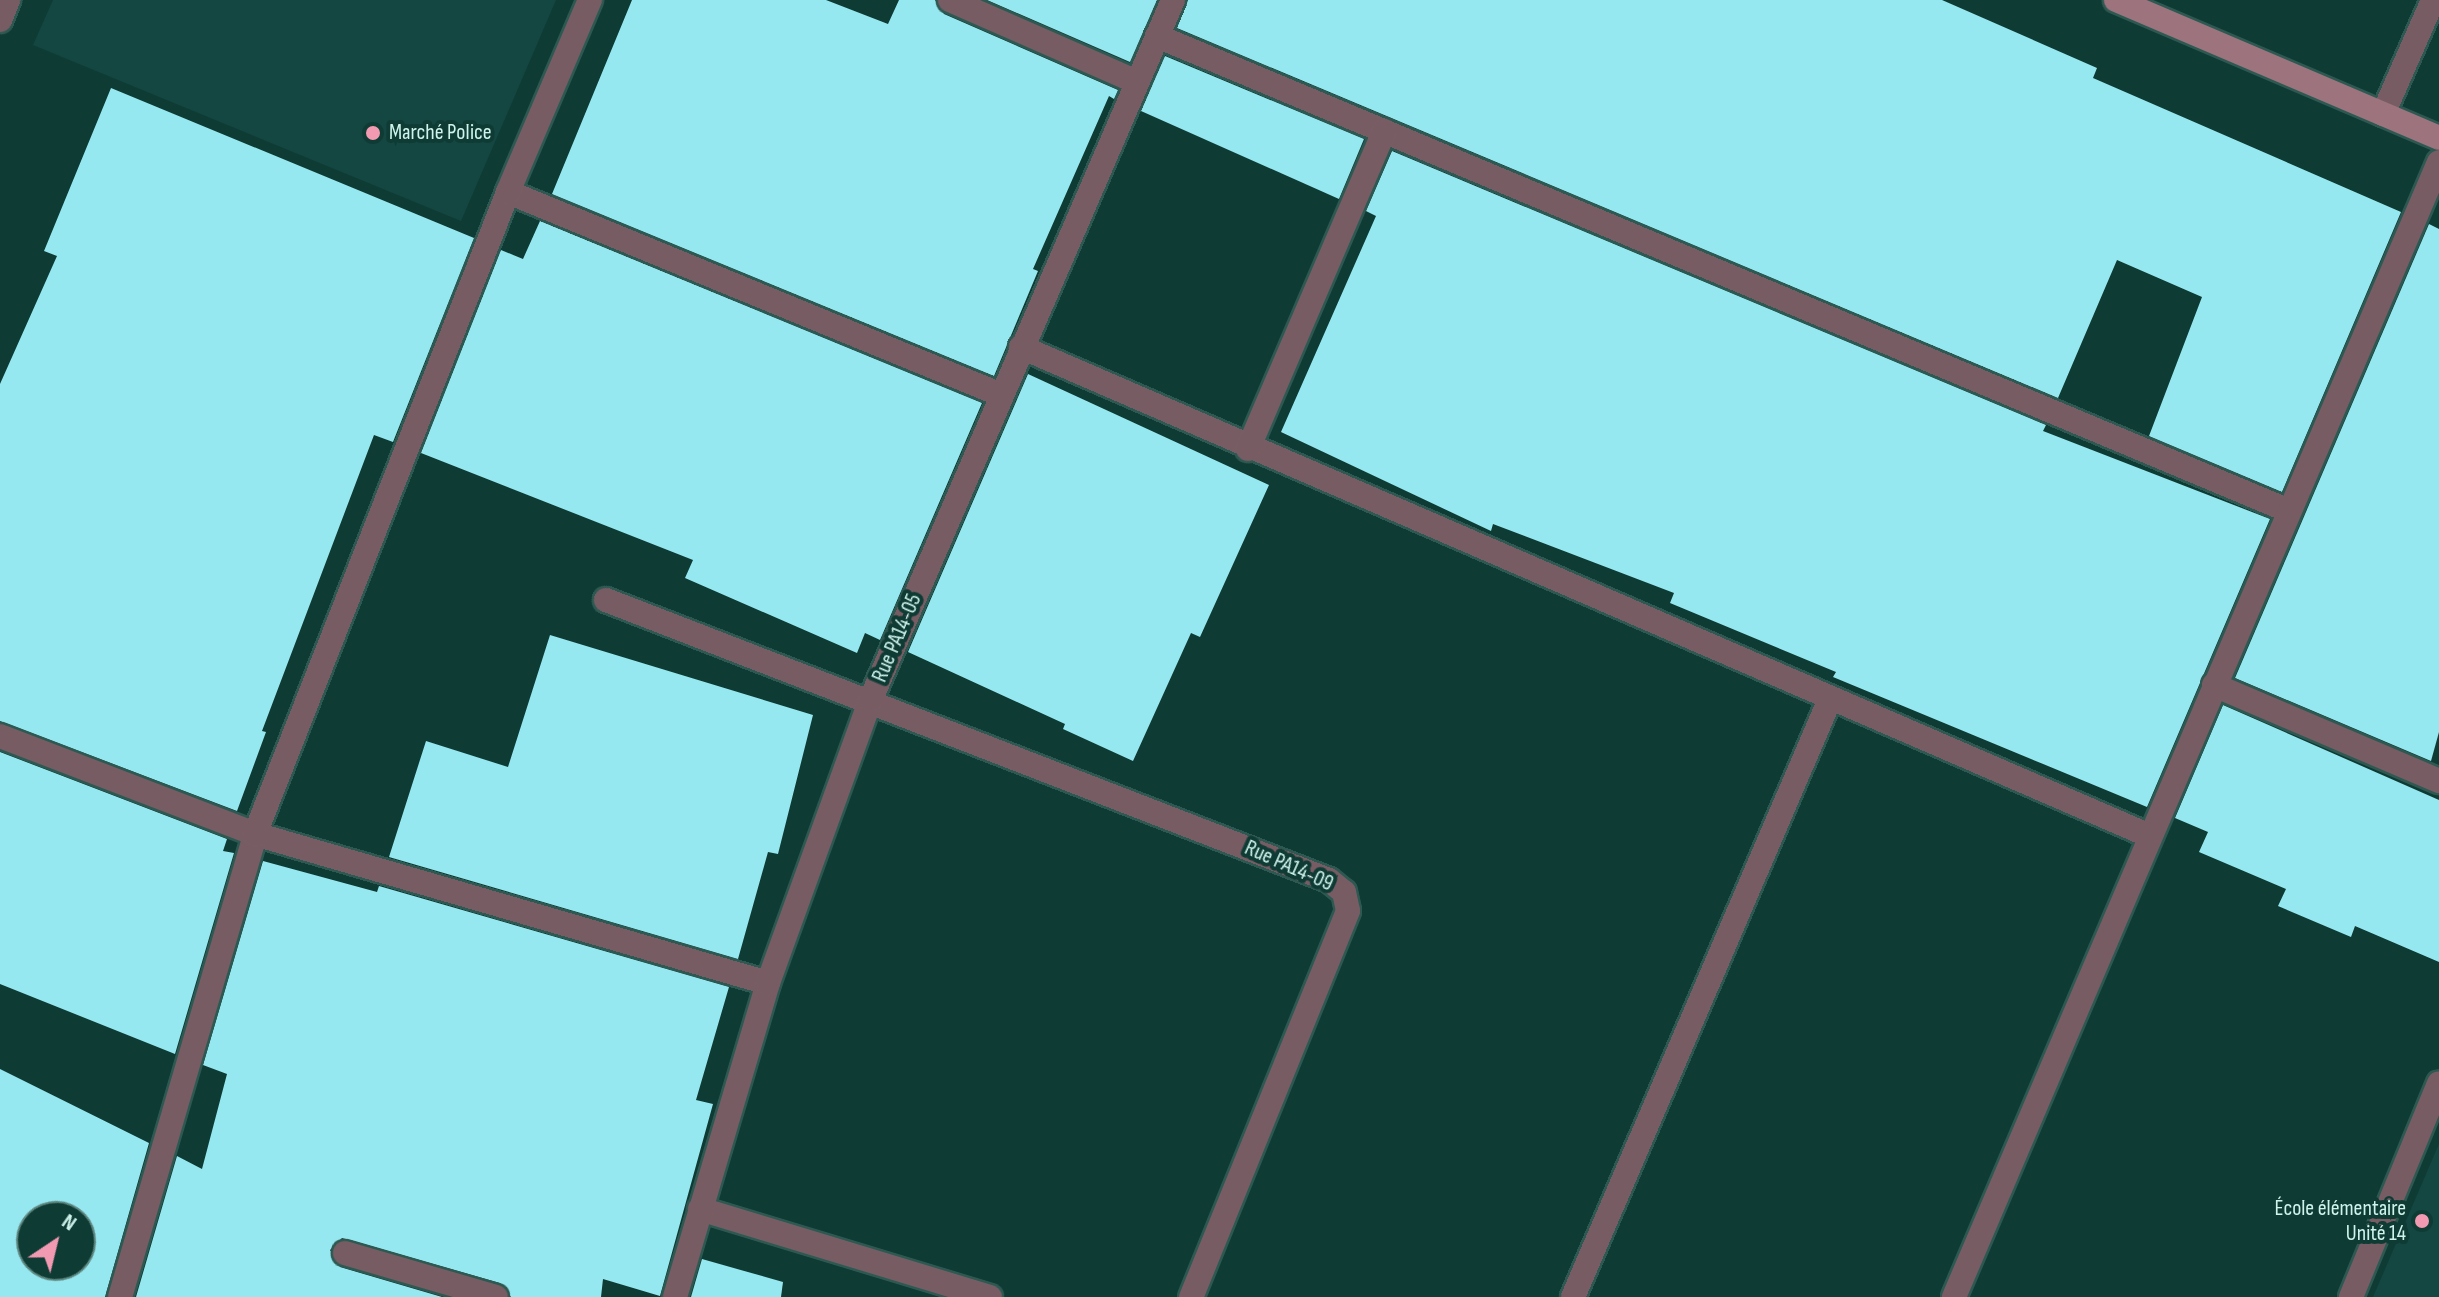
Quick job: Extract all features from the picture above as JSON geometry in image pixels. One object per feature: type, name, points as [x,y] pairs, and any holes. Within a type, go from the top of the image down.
[{"type":"street","points":[[0,20],[8,0]]},
{"type":"street","points":[[120,1297],[255,834],[508,192],[590,0]]},
{"type":"street","points":[[950,0],[1137,82]]},
{"type":"street","name":"Rue PA14-05","points":[[675,1297],[768,983],[871,699],[999,394],[1173,0]]},
{"type":"street","points":[[2116,0],[2439,138]]},
{"type":"street","points":[[2383,114],[2433,0]]},
{"type":"street","points":[[1157,36],[2289,511]]},
{"type":"street","points":[[1248,449],[1384,131]]},
{"type":"street","points":[[1954,1297],[2439,162]]},
{"type":"street","points":[[508,192],[999,394]]},
{"type":"street","points":[[1021,347],[1248,449],[2150,836]]},
{"type":"street","points":[[606,600],[871,699]]},
{"type":"street","points":[[2214,685],[2439,781]]},
{"type":"street","name":"Rue PA14-09","points":[[871,699],[1329,880],[1344,892],[1348,911],[1191,1297]]},
{"type":"street","points":[[1573,1297],[1830,699]]},
{"type":"street","points":[[0,736],[255,834],[768,983]]},
{"type":"street","points":[[2351,1297],[2439,1083]]},
{"type":"street","points":[[700,1209],[990,1297]]},
{"type":"street","points":[[345,1253],[496,1297]]},
{"type":"shaded area","name":"Marché Police","points":[[53,0],[556,0],[461,221],[33,45]]},
{"type":"shaded area","name":"École élémentaire Unité 14","points":[[2439,1144],[2439,1297],[2373,1297]]},
{"type":"building","points":[[632,0],[826,0],[888,24],[899,0],[935,0],[944,14],[1118,90],[1114,99],[1109,96],[1033,269],[1038,271],[994,376],[552,194]]},
{"type":"building","points":[[987,0],[1157,0],[1130,62]]},
{"type":"building","points":[[1188,0],[1942,0],[2097,68],[2093,78],[2401,212],[2282,492],[2149,436],[2202,297],[2117,260],[2058,398],[1177,28]]},
{"type":"building","points":[[1165,56],[1364,139],[1339,199],[1141,111]]},
{"type":"building","points":[[111,88],[474,238],[393,442],[374,435],[262,731],[266,732],[237,811],[0,721],[0,384],[57,256],[44,251]]},
{"type":"building","points":[[1392,151],[2046,425],[2043,431],[2270,519],[2147,807],[1833,677],[1836,672],[1670,603],[1674,593],[1493,524],[1491,531],[1281,432],[1376,216],[1366,211]]},
{"type":"building","points":[[540,221],[982,403],[880,640],[865,633],[857,653],[685,578],[693,560],[421,453],[501,250],[523,259]]},
{"type":"building","points":[[2429,224],[2439,229],[2439,732],[2431,761],[2235,678]]},
{"type":"building","points":[[1028,374],[1269,485],[1200,637],[1191,633],[1133,761],[1063,729],[1065,724],[908,652]]},
{"type":"building","points":[[550,635],[813,715],[778,854],[768,852],[738,959],[389,857],[426,741],[508,767]]},
{"type":"building","points":[[2223,705],[2439,800],[2439,962],[2355,926],[2351,937],[2278,906],[2286,889],[2199,852],[2208,832],[2175,818]]},
{"type":"building","points":[[0,752],[227,839],[223,851],[234,853],[175,1054],[0,984]]},
{"type":"building","points":[[263,861],[377,892],[379,886],[729,987],[696,1100],[713,1104],[660,1296],[603,1279],[601,1297],[511,1297],[500,1283],[342,1238],[330,1250],[340,1267],[442,1297],[136,1297],[177,1156],[202,1169],[227,1074],[203,1065]]},
{"type":"building","points":[[0,1069],[149,1143],[105,1297],[0,1297]]},
{"type":"building","points":[[702,1259],[783,1282],[781,1297],[691,1297]]},
{"type":"place","name":"Marché Police","points":[[373,133]]},
{"type":"place","name":"École élémentaire Unité 14","points":[[2422,1221]]}]
